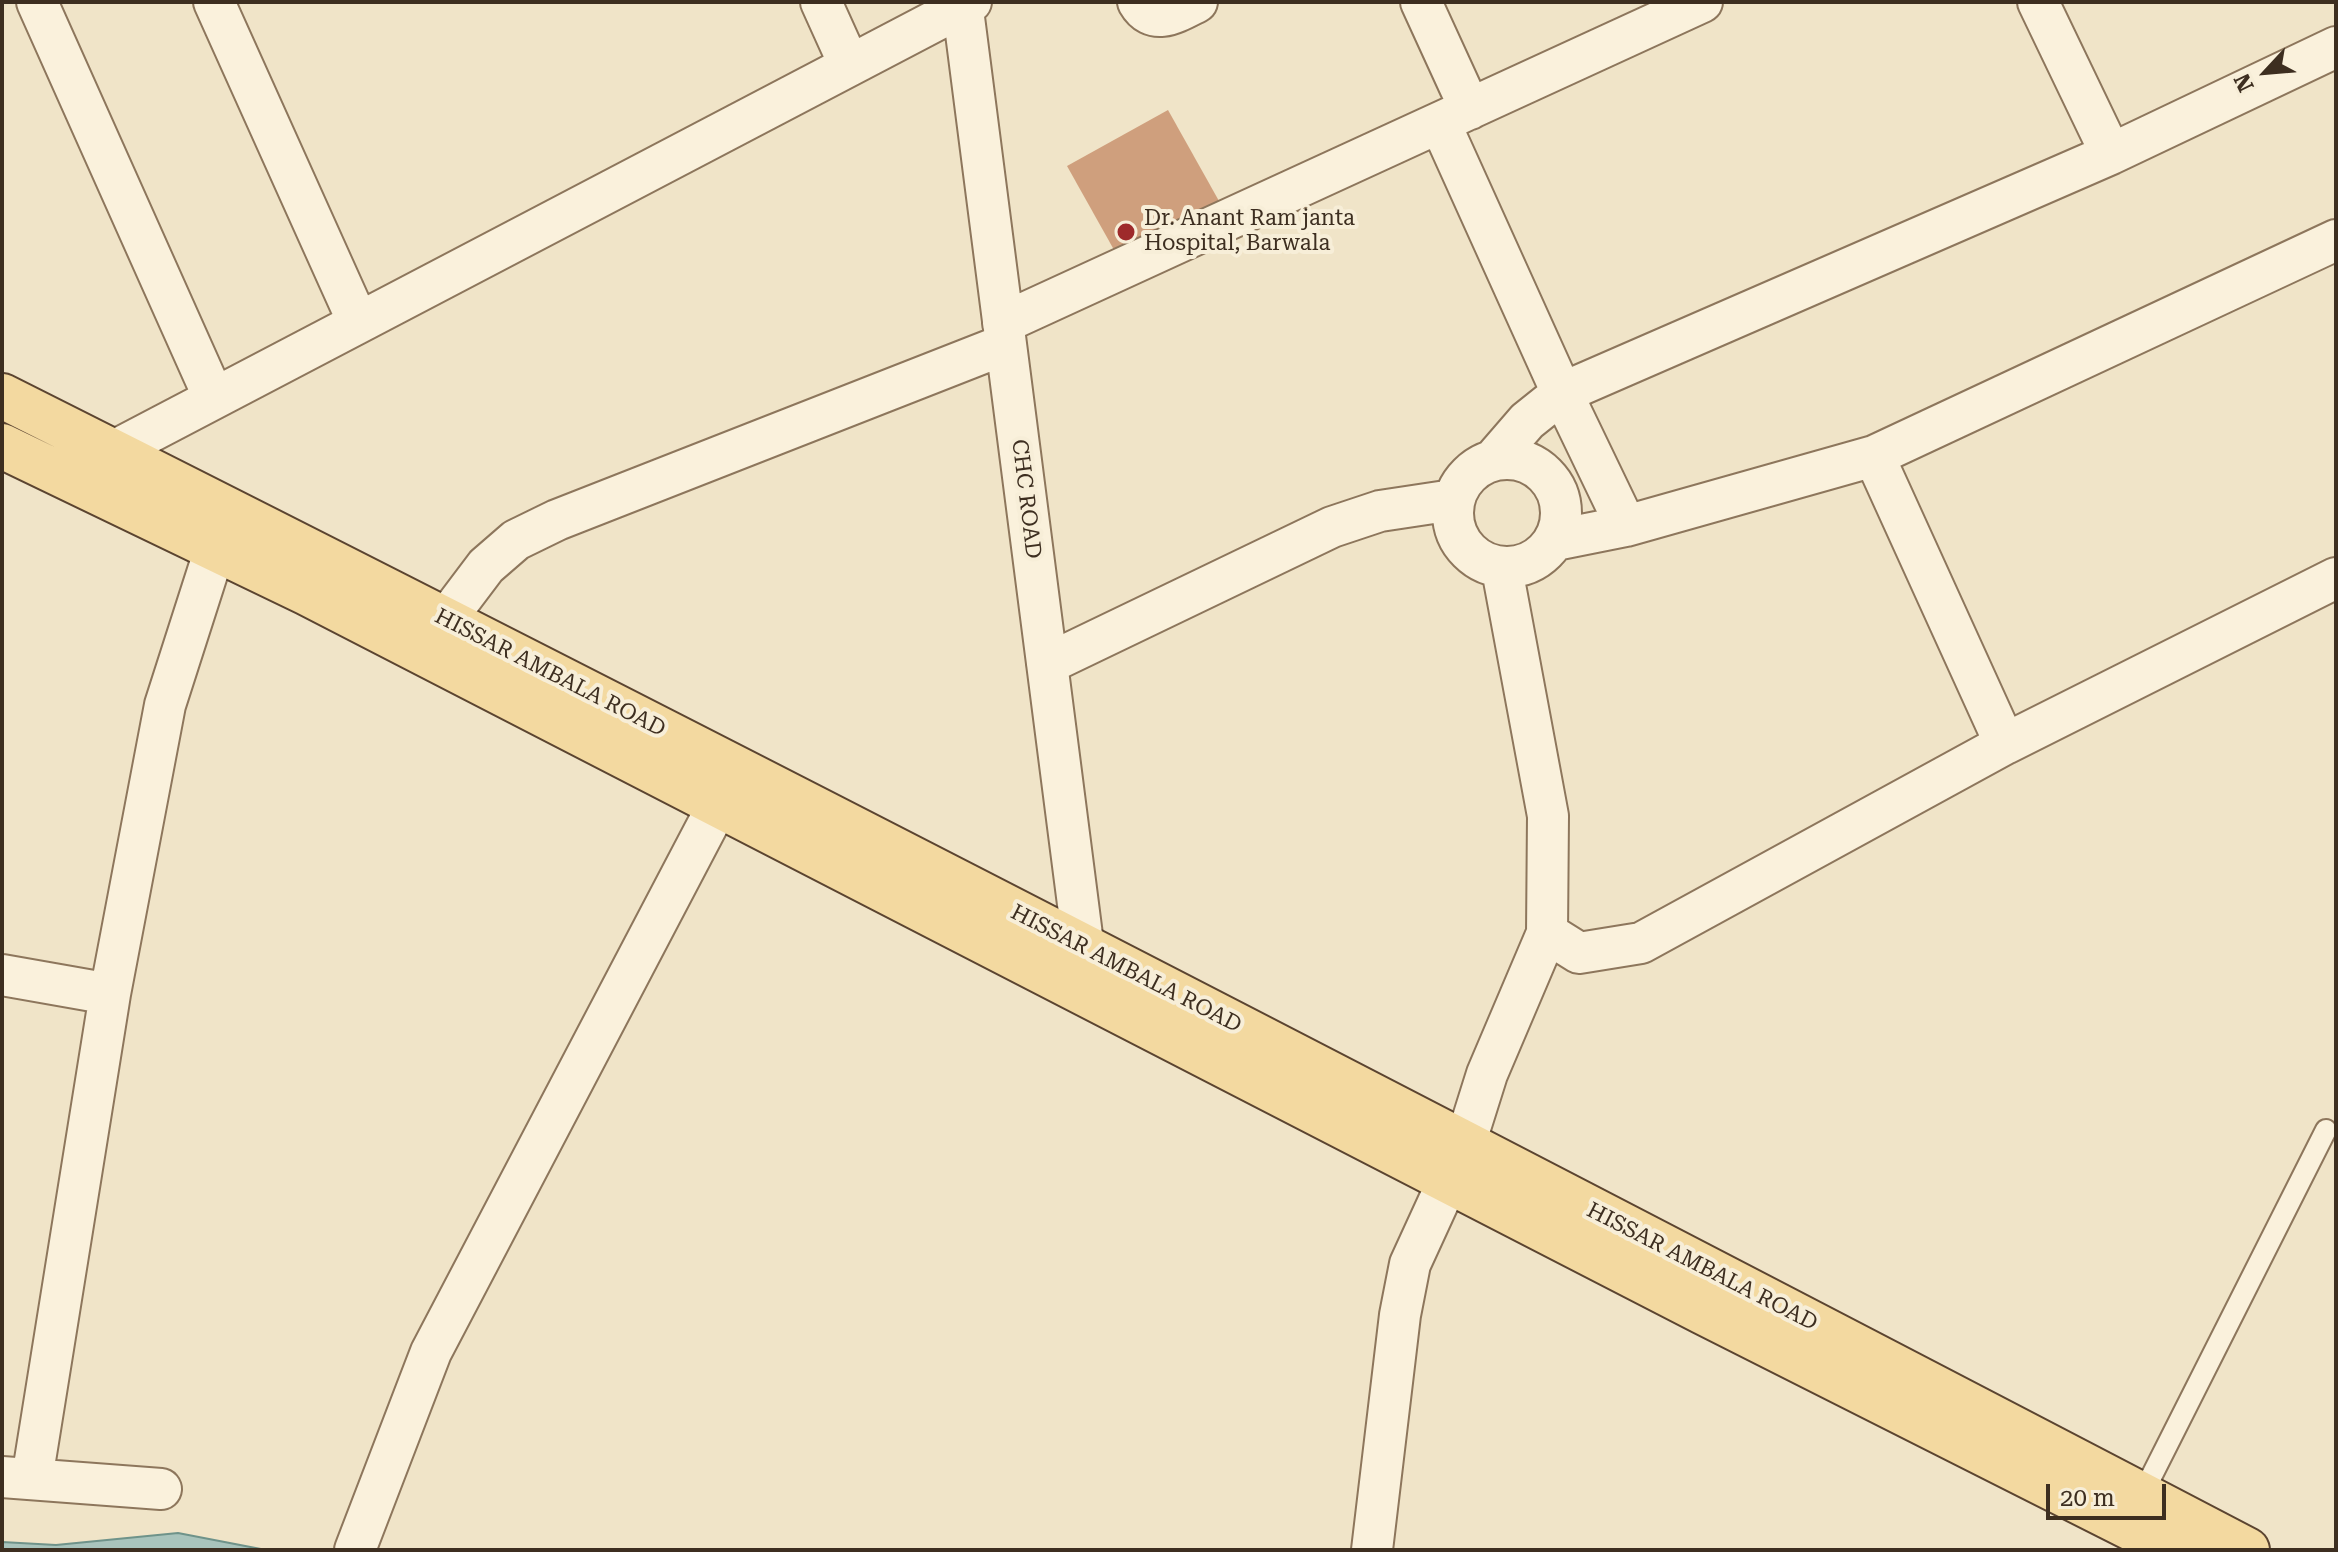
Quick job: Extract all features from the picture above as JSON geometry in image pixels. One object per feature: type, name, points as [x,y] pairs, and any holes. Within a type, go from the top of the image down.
[{"type":"main road","name":"HISSAR AMBALA ROAD","points":[[2,396],[446,619],[1083,947],[1456,1162],[2175,1550]]},
{"type":"main road","name":"HISSAR AMBALA ROAD","points":[[2,446],[307,593],[1089,996],[1456,1162],[2142,1495],[2247,1550]]},
{"type":"street","points":[[37,2],[214,398]]},
{"type":"street","points":[[214,2],[358,322]]},
{"type":"street","points":[[821,2],[849,64]]},
{"type":"street","points":[[1138,2],[1144,12],[1156,16],[1169,15],[1197,2]]},
{"type":"street","points":[[1421,2],[1455,116],[1562,393],[1626,526]]},
{"type":"street","points":[[446,619],[486,566],[516,540],[557,520],[1004,334],[1455,116],[1702,2]]},
{"type":"street","points":[[2038,2],[2111,154]]},
{"type":"street","points":[[112,452],[965,3]]},
{"type":"street","name":"CHC ROAD","points":[[965,3],[1089,996]]},
{"type":"street","points":[[2336,47],[2111,154],[1562,393],[1527,421],[1495,458],[1467,473],[1453,500],[1455,532],[1473,557],[1502,569],[1533,562],[1556,540],[1626,526],[1874,456],[2336,240]]},
{"type":"street","points":[[1874,456],[2005,744]]},
{"type":"street","points":[[1495,458],[1527,461],[1552,480],[1563,510],[1556,540]]},
{"type":"street","points":[[1047,664],[1332,527],[1380,511],[1453,500]]},
{"type":"street","points":[[161,1489],[17,1478],[165,705],[215,549]]},
{"type":"street","points":[[1372,1550],[1400,1315],[1410,1264],[1456,1162],[1487,1074],[1547,933],[1548,816],[1502,569]]},
{"type":"street","points":[[1547,933],[1579,953],[1641,943],[2005,744],[2336,578]]},
{"type":"street","points":[[355,1550],[431,1352],[718,805]]},
{"type":"street","points":[[2,975],[110,994]]},
{"type":"lane","points":[[2142,1495],[2326,1130]]},
{"type":"water","points":[[178,1533],[266,1550],[2,1550],[2,1542],[56,1545]]},
{"type":"building","points":[[1168,110],[1219,201],[1118,257],[1067,166]]},
{"type":"place","name":"Dr. Anant Ram janta Hospital, Barwala","points":[[1126,232]]}]
